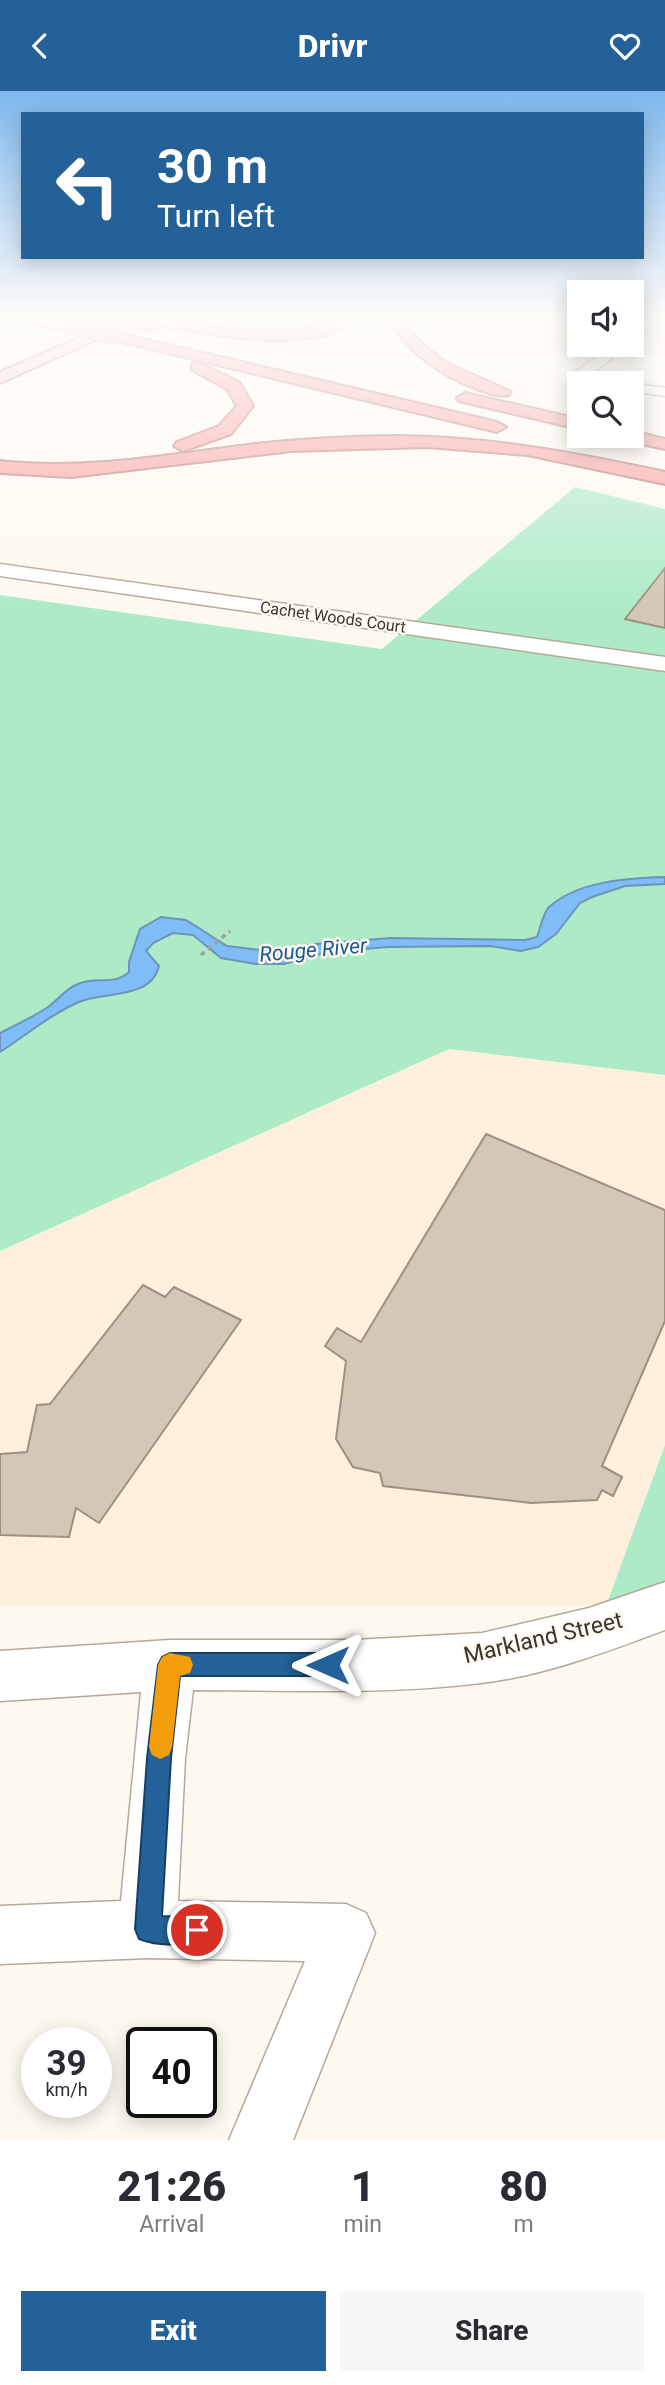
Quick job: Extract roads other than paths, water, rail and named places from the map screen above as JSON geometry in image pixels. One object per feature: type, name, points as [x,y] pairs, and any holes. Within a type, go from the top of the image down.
[{"type":"highway","points":[[0,456],[100,461],[162,452],[200,442],[225,430],[237,416]]},
{"type":"highway","points":[[441,416],[665,468]]},
{"type":"highway","points":[[543,416],[567,421]]},
{"type":"highway","points":[[644,429],[665,434]]},
{"type":"highway","points":[[644,439],[665,444]]},
{"type":"highway","points":[[0,467],[55,470],[96,468],[290,446],[427,440],[511,448],[665,478]]},
{"type":"street","name":"Cachet Woods Court","points":[[0,570],[665,664]]},
{"type":"street","name":"Markland Street","points":[[0,1676],[170,1665],[354,1665],[482,1658],[589,1633],[665,1606]]},
{"type":"street","points":[[148,1929],[159,1758],[170,1665]]},
{"type":"street","points":[[0,1935],[148,1929],[346,1933],[261,2140]]},
{"type":"water","name":"Rouge River","points":[[665,877],[665,884],[625,886],[580,903],[556,934],[538,947],[521,951],[490,946],[388,947],[328,952],[284,964],[256,964],[221,958],[193,935],[173,933],[153,943],[146,951],[159,966],[147,984],[125,993],[79,1002],[48,1019],[0,1052],[0,1033],[48,1007],[70,988],[85,982],[117,979],[129,972],[129,962],[140,929],[161,917],[186,920],[227,946],[269,951],[391,938],[525,940],[537,937],[549,907],[574,891],[620,880]]}]
